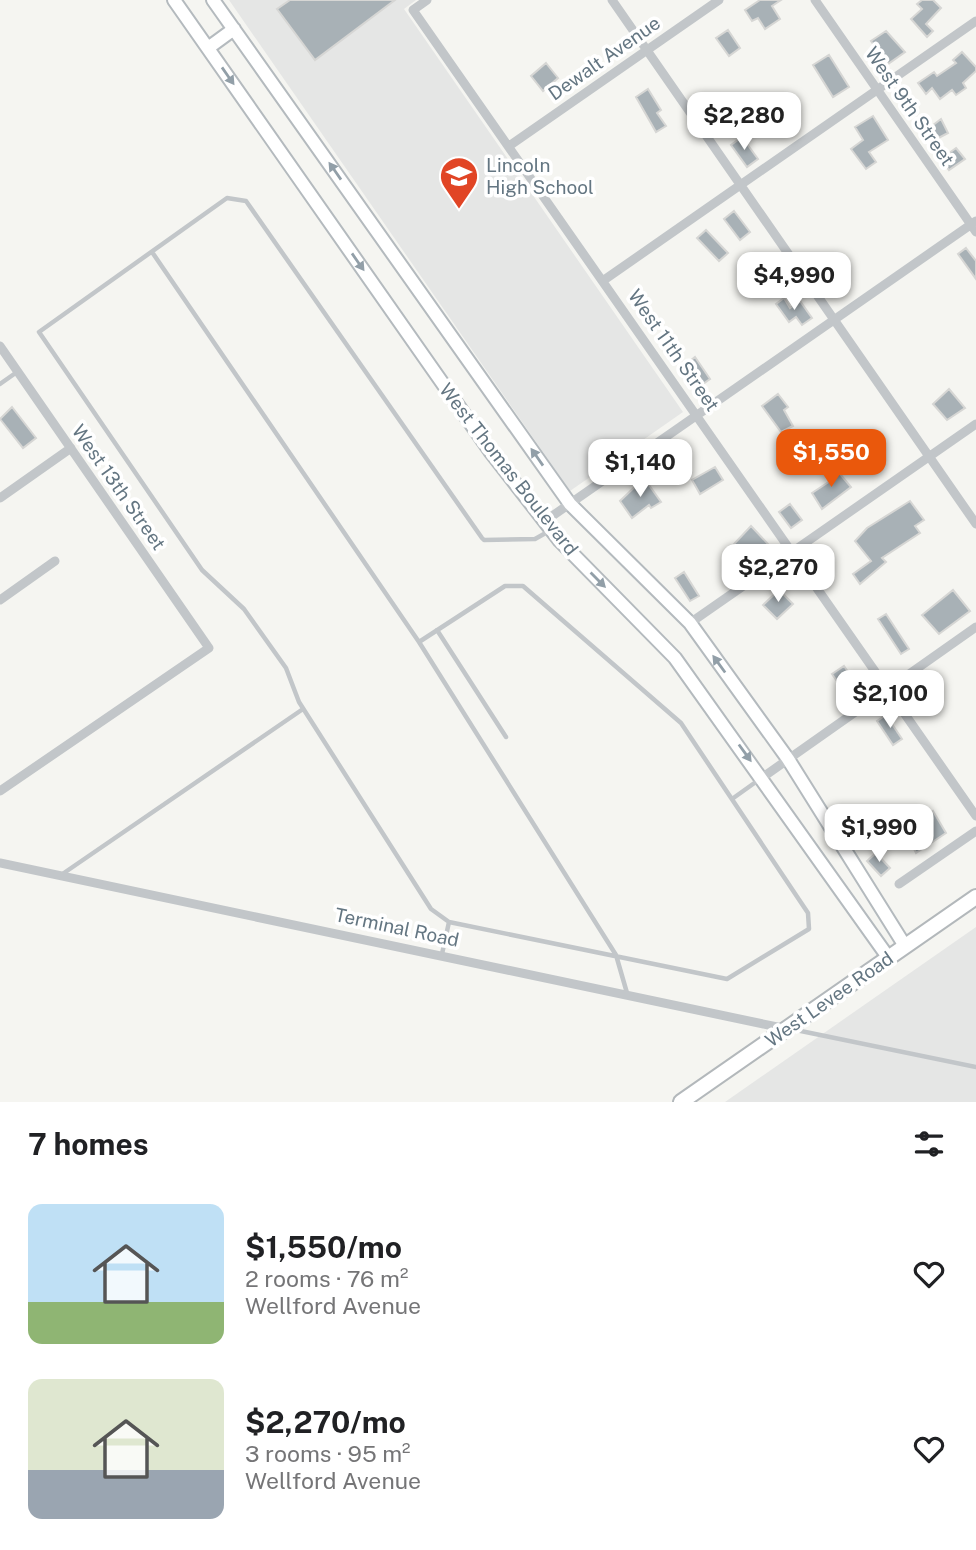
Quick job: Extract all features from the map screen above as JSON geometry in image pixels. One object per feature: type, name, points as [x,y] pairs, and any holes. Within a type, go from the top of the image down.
[{"type":"main road","name":"West Levee Road","points":[[681,1102],[976,897]]},
{"type":"street","name":"West Thomas Boulevard","points":[[174,0],[490,452],[548,526],[675,658],[888,957]]},
{"type":"street","name":"West Thomas Boulevard","points":[[213,0],[570,504],[690,623],[788,759],[905,946]]},
{"type":"street","name":"West 11th Street","points":[[427,0],[413,10],[976,816]]},
{"type":"street","points":[[612,0],[976,524]]},
{"type":"street","name":"Dewalt Avenue","points":[[509,146],[719,0]]},
{"type":"street","name":"West 9th Street","points":[[815,0],[974,226]]},
{"type":"street","points":[[604,280],[976,21]]},
{"type":"street","points":[[208,48],[234,29]]},
{"type":"street","points":[[548,526],[570,504],[974,226]]},
{"type":"street","name":"West 13th Street","points":[[0,346],[209,648],[0,790]]},
{"type":"street","points":[[690,623],[976,424]]},
{"type":"street","points":[[0,498],[71,448]]},
{"type":"street","points":[[0,600],[55,561]]},
{"type":"street","points":[[762,777],[976,627]]},
{"type":"street","points":[[899,884],[976,831]]},
{"type":"street","name":"Terminal Road","points":[[0,863],[627,992],[787,1029]]},
{"type":"lane","points":[[419,642],[505,586],[523,586],[681,723],[808,913],[809,929],[727,979],[449,922],[431,909],[303,709],[286,667],[244,609],[202,570],[39,332],[227,198],[246,201],[484,541],[535,539],[548,526]]},
{"type":"lane","points":[[152,252],[419,642],[616,955],[627,992]]},
{"type":"lane","points":[[0,384],[18,371]]},
{"type":"lane","points":[[437,630],[506,737]]},
{"type":"lane","points":[[60,875],[303,709]]},
{"type":"lane","points":[[732,799],[762,777]]},
{"type":"lane","points":[[442,954],[449,922]]},
{"type":"lane","points":[[787,1029],[976,1067]]},
{"type":"shaded area","name":"Lincoln High School","points":[[229,0],[416,0],[404,9],[683,412],[570,491]]},
{"type":"shaded area","points":[[976,927],[976,1102],[725,1102]]},
{"type":"building","points":[[290,0],[395,0],[315,60],[277,9]]},
{"type":"building","points":[[760,0],[781,0],[772,6],[780,19],[765,29],[758,18],[752,21],[745,10]]},
{"type":"building","points":[[922,0],[933,0],[941,8],[926,24],[933,31],[927,37],[911,19],[922,9],[917,4]]},
{"type":"building","points":[[728,30],[740,48],[729,56],[716,38]]},
{"type":"building","points":[[886,31],[905,52],[888,64],[871,41]]},
{"type":"building","points":[[962,52],[976,67],[976,71],[963,83],[966,88],[956,95],[952,90],[940,99],[932,88],[926,94],[918,83],[934,72],[937,76],[956,63],[953,60]]},
{"type":"building","points":[[829,55],[849,87],[833,97],[813,65]]},
{"type":"building","points":[[546,63],[558,78],[543,91],[531,76]]},
{"type":"building","points":[[648,89],[661,110],[657,113],[666,126],[656,132],[636,97]]},
{"type":"building","points":[[873,116],[888,140],[869,152],[876,162],[866,169],[851,149],[863,140],[855,127]]},
{"type":"building","points":[[941,119],[948,133],[929,143],[924,132]]},
{"type":"building","points":[[742,137],[758,159],[747,167],[731,145]]},
{"type":"building","points":[[956,148],[965,159],[949,170],[941,159]]},
{"type":"building","points":[[734,211],[750,232],[740,240],[724,219]]},
{"type":"building","points":[[706,230],[728,253],[719,261],[697,238]]},
{"type":"building","points":[[966,248],[976,261],[976,279],[958,254]]},
{"type":"building","points":[[784,298],[790,308],[800,301],[812,318],[802,325],[796,317],[789,322],[776,304]]},
{"type":"building","points":[[695,357],[710,379],[700,386],[685,365]]},
{"type":"building","points":[[949,389],[965,408],[947,420],[933,404]]},
{"type":"building","points":[[778,394],[788,407],[784,410],[793,426],[781,432],[762,406]]},
{"type":"building","points":[[12,407],[36,438],[23,448],[0,419]]},
{"type":"building","points":[[869,439],[884,461],[874,468],[858,447]]},
{"type":"building","points":[[715,467],[723,480],[700,494],[692,480]]},
{"type":"building","points":[[835,468],[851,487],[822,509],[812,493],[830,481],[826,476]]},
{"type":"building","points":[[644,478],[661,502],[651,508],[649,505],[632,518],[620,501]]},
{"type":"building","points":[[910,501],[924,520],[915,526],[920,533],[882,558],[886,562],[860,584],[853,574],[871,561],[855,541],[867,528]]},
{"type":"building","points":[[790,504],[802,520],[791,528],[779,512]]},
{"type":"building","points":[[751,526],[768,544],[748,559],[734,544]]},
{"type":"building","points":[[684,572],[699,596],[690,601],[675,578]]},
{"type":"building","points":[[779,590],[793,604],[777,619],[763,605]]},
{"type":"building","points":[[953,590],[970,611],[939,634],[922,615]]},
{"type":"building","points":[[886,614],[909,649],[901,654],[878,619]]},
{"type":"building","points":[[844,666],[860,689],[848,697],[832,674]]},
{"type":"building","points":[[886,715],[902,739],[893,745],[877,721]]},
{"type":"building","points":[[933,811],[946,833],[916,853],[905,830],[924,821],[922,818]]},
{"type":"building","points":[[876,853],[890,868],[881,876],[867,861]]},
{"type":"place","name":"Lincoln High School","points":[[459,210]]}]
